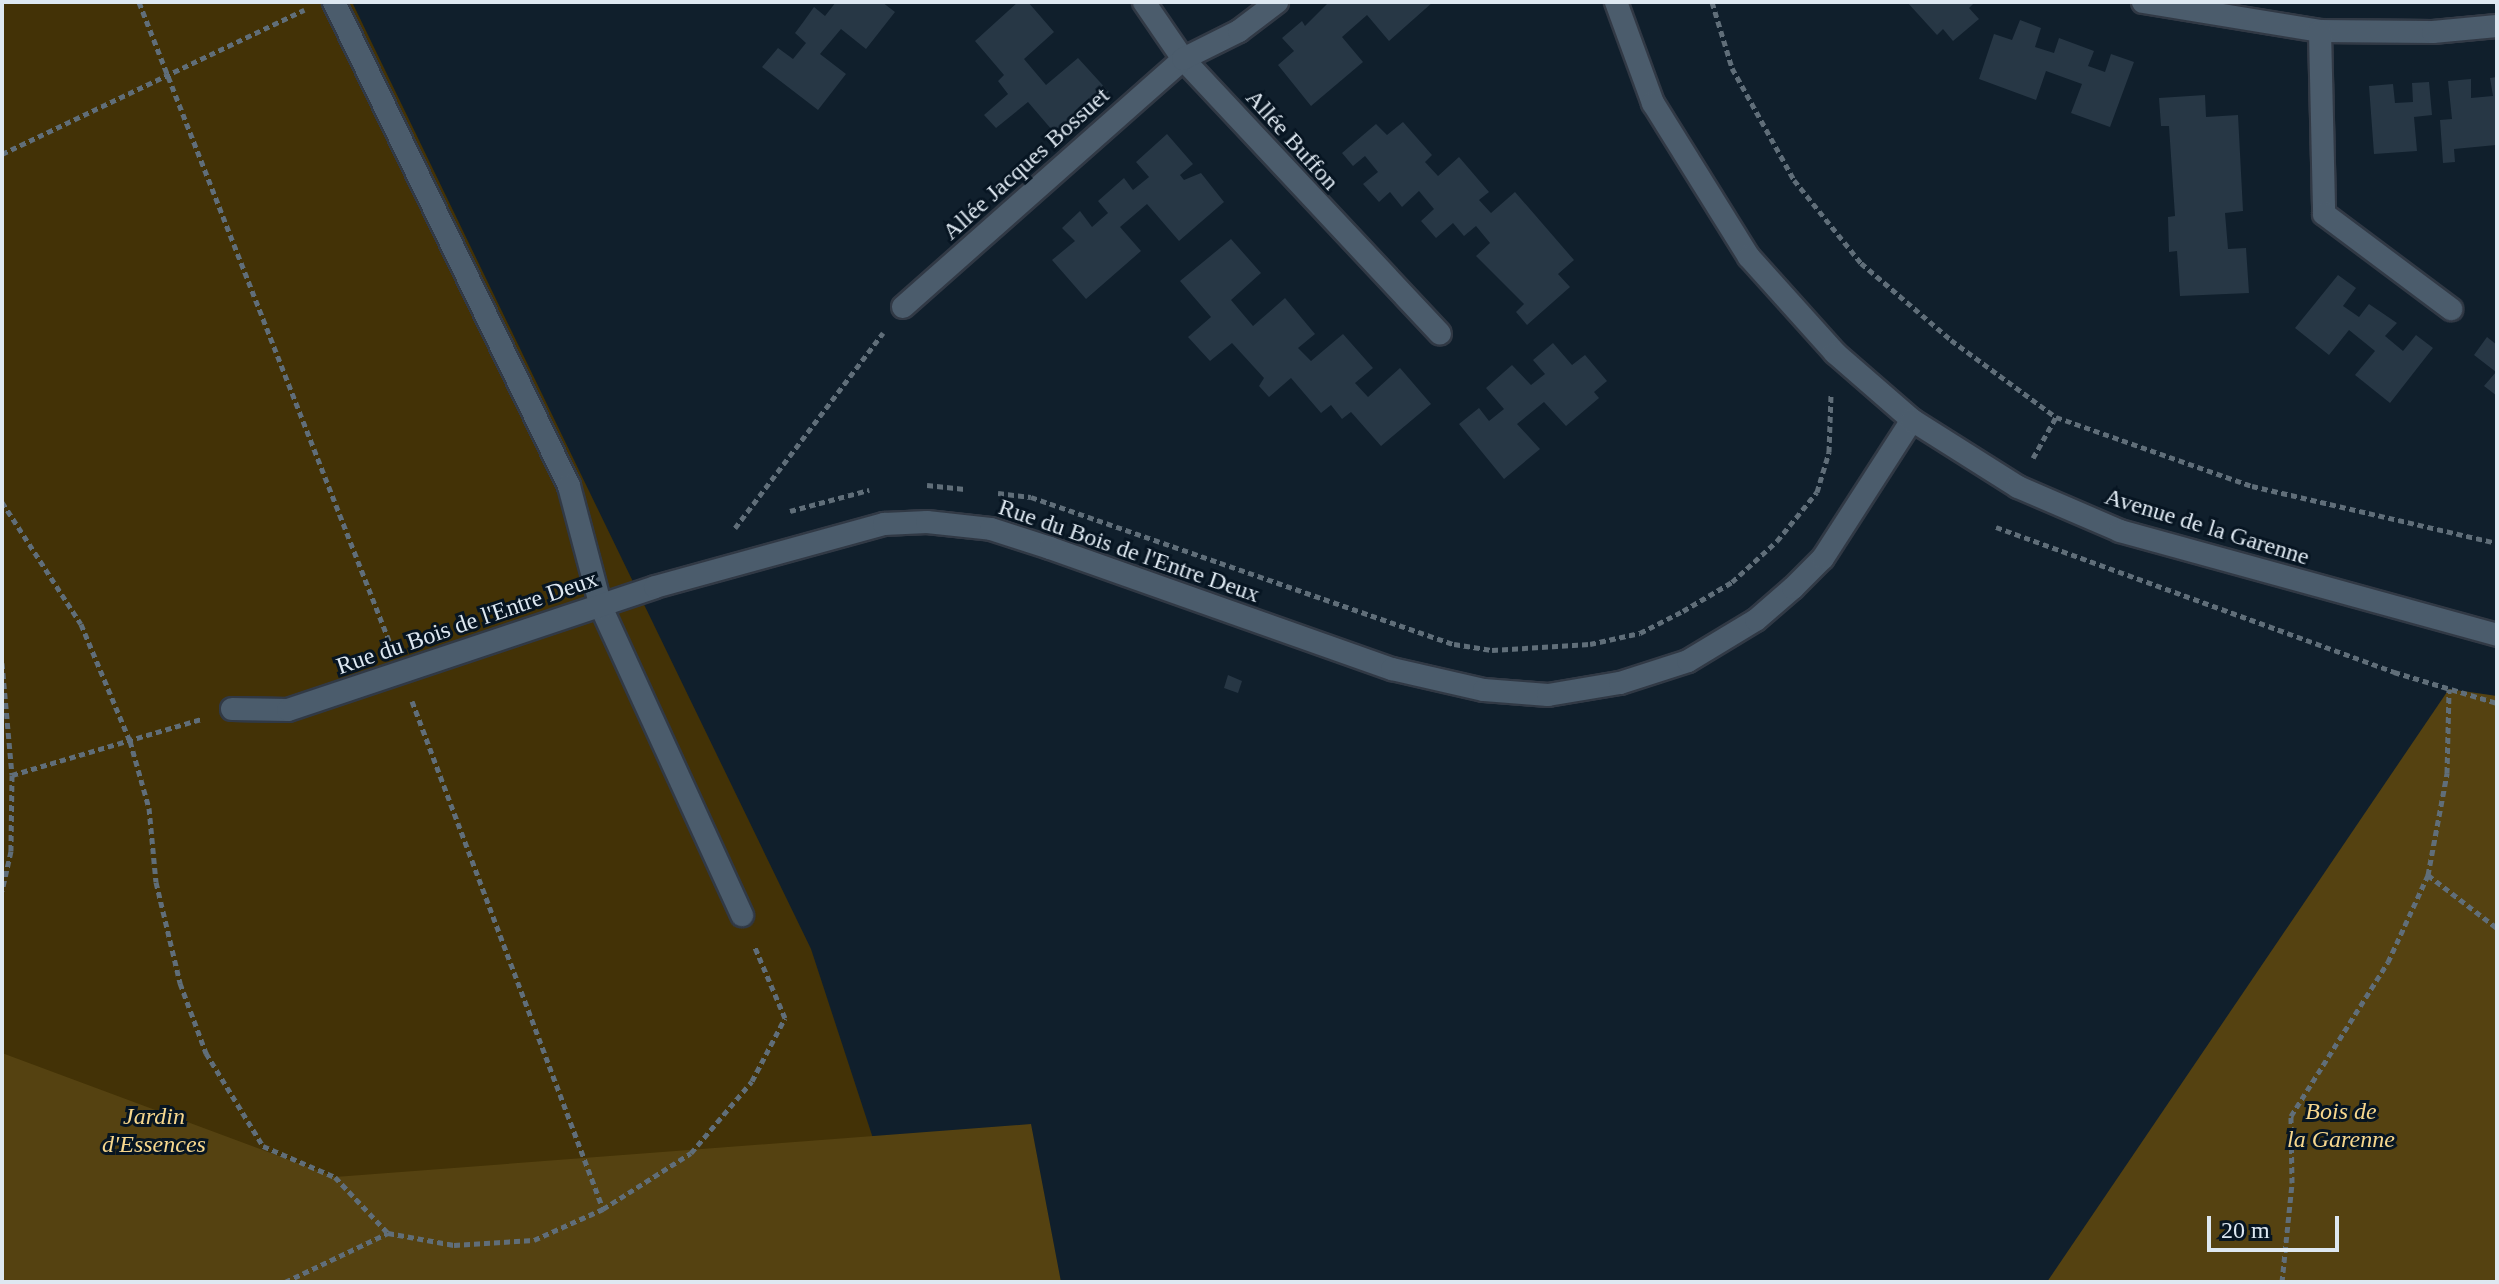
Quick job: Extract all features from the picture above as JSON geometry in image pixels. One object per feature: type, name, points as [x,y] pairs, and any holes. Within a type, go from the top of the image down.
[{"type":"street","points":[[334,2],[569,486],[601,607],[742,915]]},
{"type":"street","name":"Allée Buffon","points":[[1144,2],[1183,59],[1440,334]]},
{"type":"street","points":[[1183,59],[1239,31],[1277,2]]},
{"type":"street","name":"Avenue de la Garenne","points":[[1616,2],[1653,103],[1720,216],[1749,257],[1835,353],[1912,420],[2018,487],[2120,531],[2497,635]]},
{"type":"street","points":[[2143,2],[2320,31],[2433,32],[2497,26]]},
{"type":"street","points":[[2320,31],[2324,214],[2451,309]]},
{"type":"street","name":"Allée Jacques Bossuet","points":[[903,307],[1183,59]]},
{"type":"street","name":"Rue du Bois de l'Entre Deux","points":[[232,709],[288,710],[402,675],[655,587],[797,545],[884,524],[927,522],[991,529],[1392,669],[1484,690],[1548,695],[1620,683],[1688,661],[1756,620],[1823,558],[1912,420]]},
{"type":"path","points":[[139,2],[402,675],[603,1209]]},
{"type":"path","points":[[1712,2],[1732,68],[1794,180],[1861,263],[1951,340],[2056,417],[2252,486],[2497,543]]},
{"type":"path","points":[[2,154],[307,9]]},
{"type":"path","points":[[735,528],[903,307]]},
{"type":"path","name":"Rue du Bois de l'Entre Deux","points":[[989,492],[1031,497],[1454,644],[1492,650],[1590,644],[1640,633],[1683,611],[1732,582],[1777,541],[1817,492],[1829,452],[1835,353]]},
{"type":"path","points":[[2028,468],[2056,417]]},
{"type":"path","name":"Rue du Bois de l'Entre Deux","points":[[919,486],[976,490]]},
{"type":"path","points":[[776,515],[874,490]]},
{"type":"path","points":[[2,502],[81,624],[130,741],[149,808],[156,882],[180,983],[206,1053],[263,1146],[335,1177],[388,1233]]},
{"type":"path","points":[[721,533],[749,523]]},
{"type":"path","points":[[1996,527],[2449,689],[2497,703]]},
{"type":"path","points":[[2,663],[12,775],[2,891]]},
{"type":"path","points":[[2282,1282],[2292,1183],[2291,1116],[2388,962],[2428,875],[2447,773],[2449,689]]},
{"type":"path","points":[[12,775],[232,709]]},
{"type":"path","points":[[2428,875],[2497,928]]},
{"type":"path","points":[[285,1282],[388,1233],[454,1245],[534,1240],[603,1209],[691,1153],[752,1081],[785,1018],[742,915]]},
{"type":"green space","name":"Jardin d'Essences","points":[[2,2],[352,2],[811,949],[920,1282],[2,1282]]},
{"type":"green space","name":"Bois de la Garenne","points":[[2449,689],[2497,696],[2497,1282],[2047,1282]]},
{"type":"green space","name":"Jardin d'Essences","points":[[2,1053],[335,1177],[1031,1124],[1061,1282],[2,1282]]},
{"type":"building","points":[[836,2],[882,2],[895,12],[866,49],[841,29],[820,54],[846,74],[818,110],[762,67],[778,48],[793,59],[806,43],[795,33],[814,7],[825,16]]},
{"type":"building","points":[[1018,2],[1028,2],[1054,32],[1024,59],[1046,85],[1078,58],[1109,92],[1058,137],[1028,102],[996,128],[984,115],[1008,94],[998,81],[1004,75],[975,41]]},
{"type":"building","points":[[1329,2],[1433,2],[1389,41],[1367,15],[1342,37],[1363,62],[1311,106],[1278,65],[1294,51],[1282,38],[1302,21],[1305,26]]},
{"type":"building","points":[[1907,2],[1975,2],[1969,8],[1979,19],[1953,41],[1943,29],[1937,35]]},
{"type":"building","points":[[2020,20],[2041,28],[2035,47],[2054,53],[2059,38],[2094,51],[2088,66],[2105,72],[2111,54],[2134,62],[2110,127],[2071,113],[2082,84],[2046,71],[2036,100],[1979,79],[1994,34],[2012,40]]},
{"type":"building","points":[[2497,77],[2496,145],[2454,149],[2455,162],[2443,163],[2440,120],[2452,119],[2448,81],[2471,79],[2471,98],[2493,96],[2490,78]]},
{"type":"building","points":[[2429,82],[2432,115],[2414,117],[2417,151],[2374,154],[2369,86],[2393,84],[2395,103],[2413,102],[2412,83]]},
{"type":"building","points":[[2205,95],[2206,117],[2238,115],[2243,211],[2225,213],[2228,249],[2246,248],[2249,293],[2180,296],[2177,251],[2169,252],[2168,217],[2175,216],[2169,126],[2161,126],[2159,98]]},
{"type":"building","points":[[1403,122],[1432,155],[1425,162],[1438,176],[1459,157],[1489,192],[1479,200],[1491,213],[1515,192],[1574,260],[1558,274],[1570,287],[1527,325],[1516,312],[1524,304],[1476,256],[1490,243],[1476,226],[1464,236],[1453,223],[1436,238],[1421,221],[1434,209],[1419,191],[1402,207],[1390,192],[1379,202],[1363,184],[1378,172],[1365,156],[1353,166],[1342,153],[1376,124],[1387,135]]},
{"type":"building","points":[[1167,134],[1193,164],[1180,175],[1184,180],[1201,173],[1224,202],[1179,241],[1147,204],[1120,227],[1141,251],[1086,299],[1052,260],[1075,241],[1062,228],[1080,211],[1092,227],[1108,213],[1098,201],[1124,178],[1133,190],[1149,177],[1136,162]]},
{"type":"building","points":[[1231,239],[1261,273],[1231,300],[1253,326],[1285,298],[1315,334],[1298,348],[1311,361],[1343,334],[1373,368],[1355,383],[1368,397],[1400,368],[1431,404],[1381,446],[1351,412],[1342,419],[1331,405],[1321,413],[1291,378],[1269,397],[1259,386],[1264,378],[1232,343],[1210,361],[1188,337],[1211,317],[1180,281]]},
{"type":"building","points":[[2338,275],[2356,288],[2343,306],[2359,317],[2369,304],[2397,323],[2385,336],[2403,351],[2416,335],[2433,348],[2390,403],[2355,375],[2375,351],[2349,330],[2329,355],[2295,328]]},
{"type":"building","points":[[2487,337],[2497,345],[2497,396],[2484,386],[2496,372],[2474,355]]},
{"type":"building","points":[[1553,343],[1572,365],[1585,355],[1607,381],[1594,392],[1599,398],[1566,426],[1544,402],[1517,424],[1540,449],[1504,479],[1459,424],[1479,408],[1489,421],[1504,409],[1486,388],[1512,365],[1531,385],[1545,374],[1533,360]]},
{"type":"building","points":[[1228,675],[1242,681],[1238,693],[1224,688]]}]
